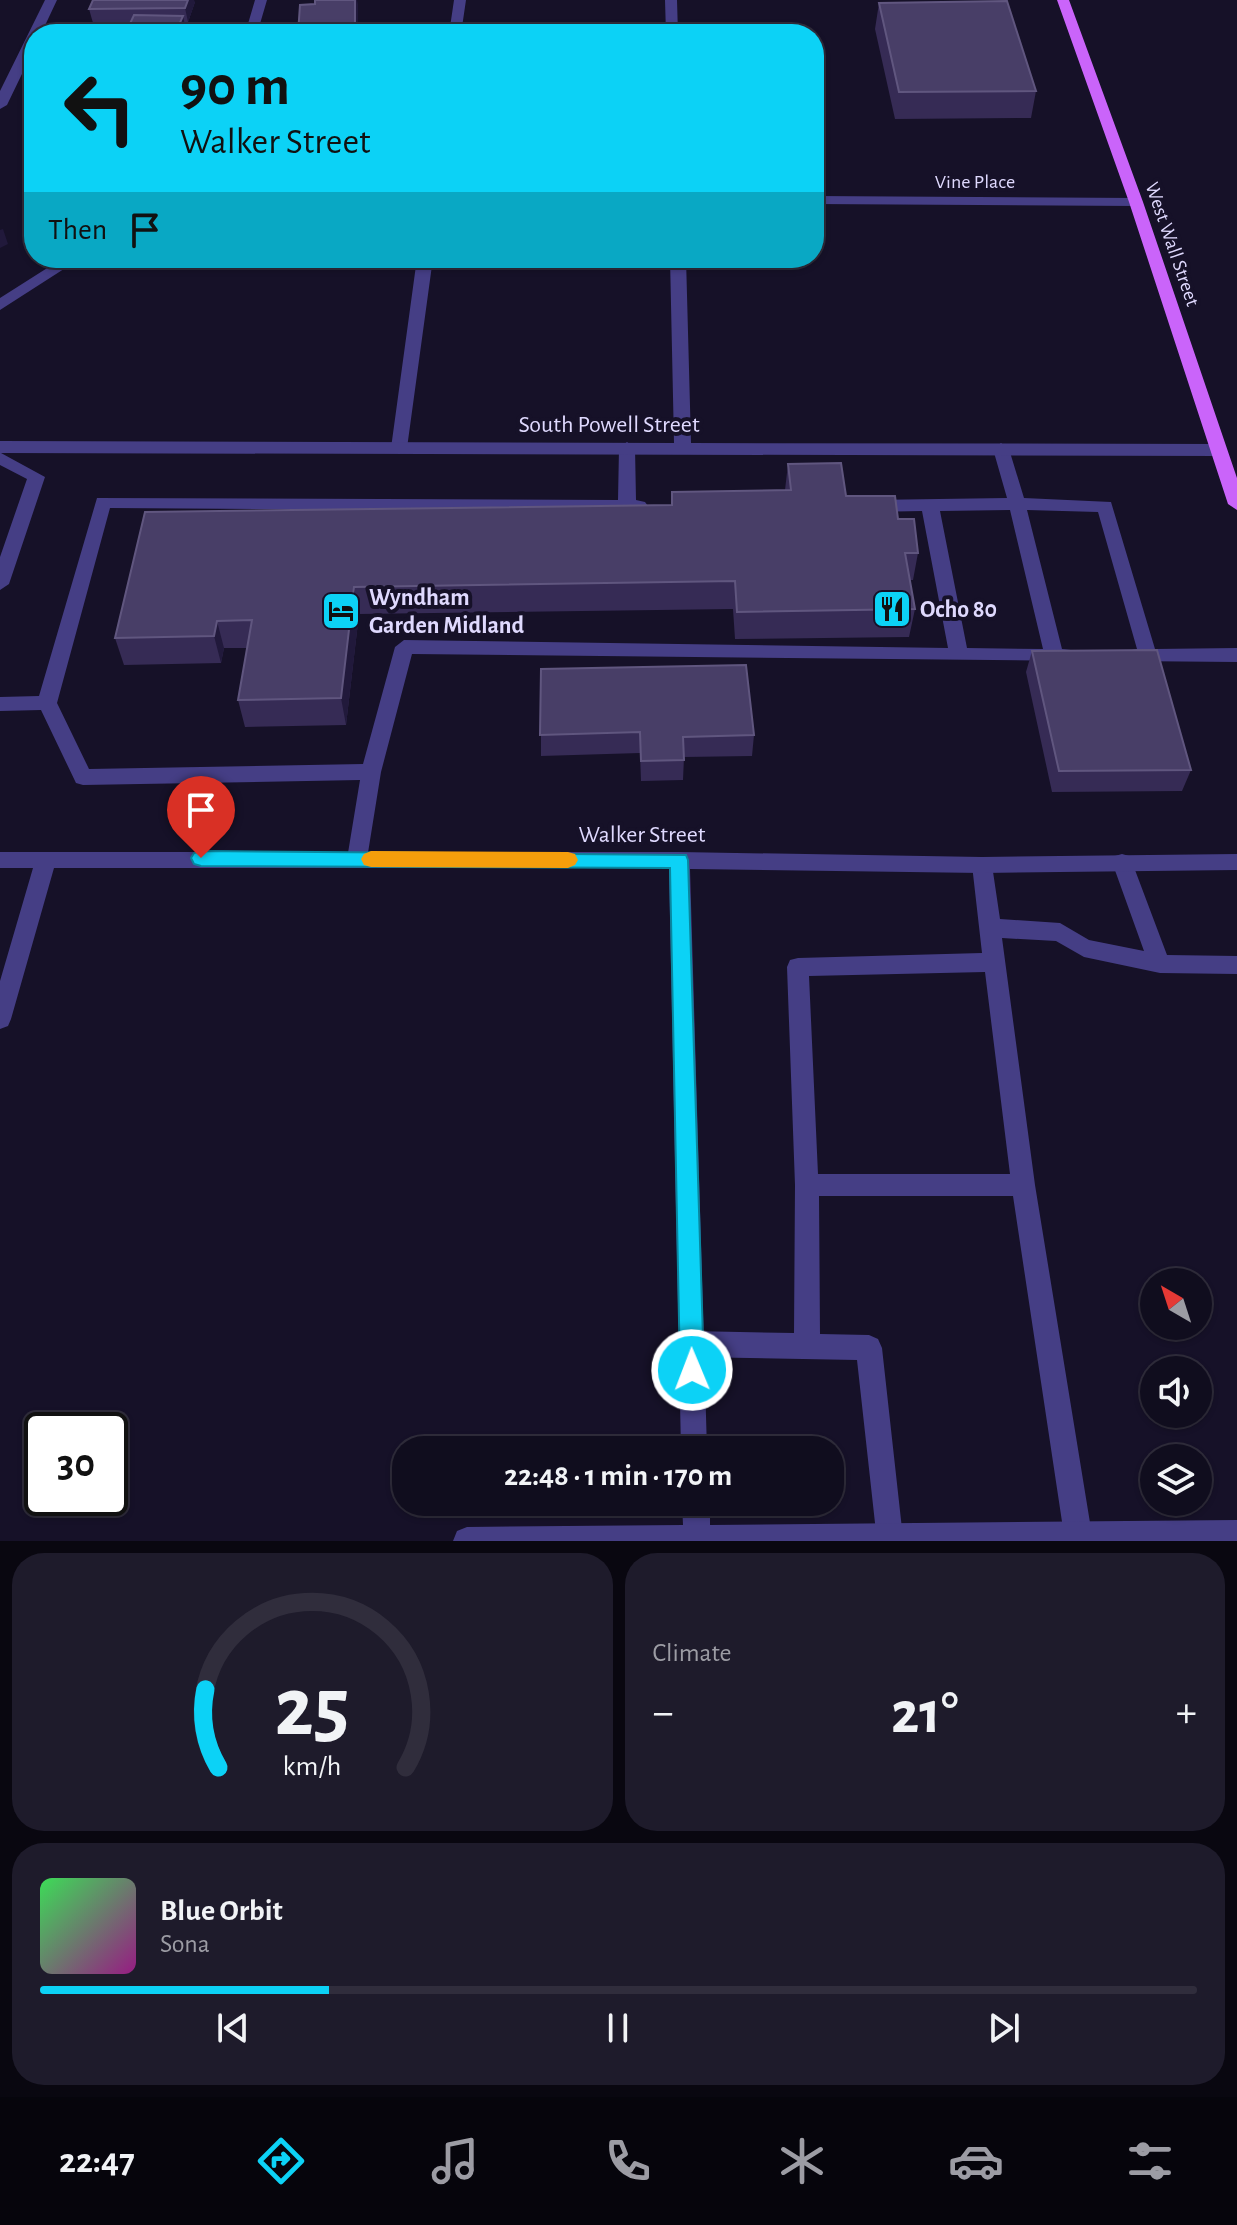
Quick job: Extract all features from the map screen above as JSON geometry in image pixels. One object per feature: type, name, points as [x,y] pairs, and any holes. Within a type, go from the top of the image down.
[{"type":"main road","name":"West Wall Street","points":[[1063,0],[1136,202],[1237,504]]},
{"type":"street","points":[[39,24],[51,0]]},
{"type":"street","points":[[254,24],[261,0]]},
{"type":"street","points":[[456,24],[460,0]]},
{"type":"street","points":[[671,0],[672,24]]},
{"type":"street","points":[[0,105],[24,56]]},
{"type":"street","name":"Vine Place","points":[[824,200],[1136,202]]},
{"type":"street","points":[[0,305],[57,268]]},
{"type":"street","points":[[399,448],[424,268]]},
{"type":"street","points":[[678,268],[683,448]]},
{"type":"street","name":"South Powell Street","points":[[1,456],[399,448],[1219,450]]},
{"type":"street","points":[[627,448],[627,506]]},
{"type":"street","points":[[1001,449],[1054,656]]},
{"type":"street","points":[[0,584],[36,477],[1,456]]},
{"type":"street","points":[[371,772],[83,777],[47,703],[103,502],[656,506]]},
{"type":"street","points":[[930,505],[959,655]]},
{"type":"street","points":[[855,506],[1105,506],[1148,656]]},
{"type":"street","points":[[357,859],[371,772],[404,647],[1085,656]]},
{"type":"street","points":[[1116,656],[1237,655]]},
{"type":"street","points":[[0,704],[47,703]]},
{"type":"street","points":[[0,1019],[46,859]]},
{"type":"street","name":"Walker Street","points":[[0,860],[679,860],[982,865],[1237,862]]},
{"type":"street","points":[[679,860],[694,1436]]},
{"type":"street","points":[[1122,862],[1160,964]]},
{"type":"street","points":[[982,865],[993,928],[994,962],[1023,1185],[1094,1537]]},
{"type":"street","points":[[993,928],[1060,932],[1084,948],[1160,964],[1237,965]]},
{"type":"street","points":[[807,1346],[807,1185],[798,967],[994,962]]},
{"type":"street","points":[[807,1185],[1023,1185]]},
{"type":"street","points":[[691,1344],[869,1348],[889,1538]]},
{"type":"street","points":[[696,1516],[697,1540]]},
{"type":"street","points":[[467,1541],[1237,1534]]},
{"type":"building","points":[[93,0],[188,0],[185,8],[89,9]]},
{"type":"building","points":[[315,0],[355,0],[355,24],[299,24],[300,5],[315,4]]},
{"type":"building","points":[[1007,1],[1036,91],[899,92],[879,3]]},
{"type":"building","points":[[134,15],[183,16],[179,24],[130,24]]},
{"type":"building","name":"Wyndham Garden Midland","points":[[841,463],[846,496],[895,496],[898,519],[914,519],[918,553],[905,553],[915,609],[737,612],[735,581],[354,587],[341,698],[238,700],[252,620],[217,621],[214,636],[115,638],[145,512],[672,505],[672,492],[791,490],[788,464]]},
{"type":"building","points":[[1157,650],[1191,770],[1059,771],[1032,651]]},
{"type":"building","points":[[746,665],[754,735],[683,737],[684,760],[641,761],[640,732],[540,735],[541,669]]},
{"type":"slow traffic","points":[[371,859],[568,860]]},
{"type":"place","name":"Ocho 80","points":[[892,609]]},
{"type":"place","name":"Wyndham Garden Midland","points":[[341,611]]},
{"type":"route","points":[[201,858],[679,860],[692,1370]]}]
